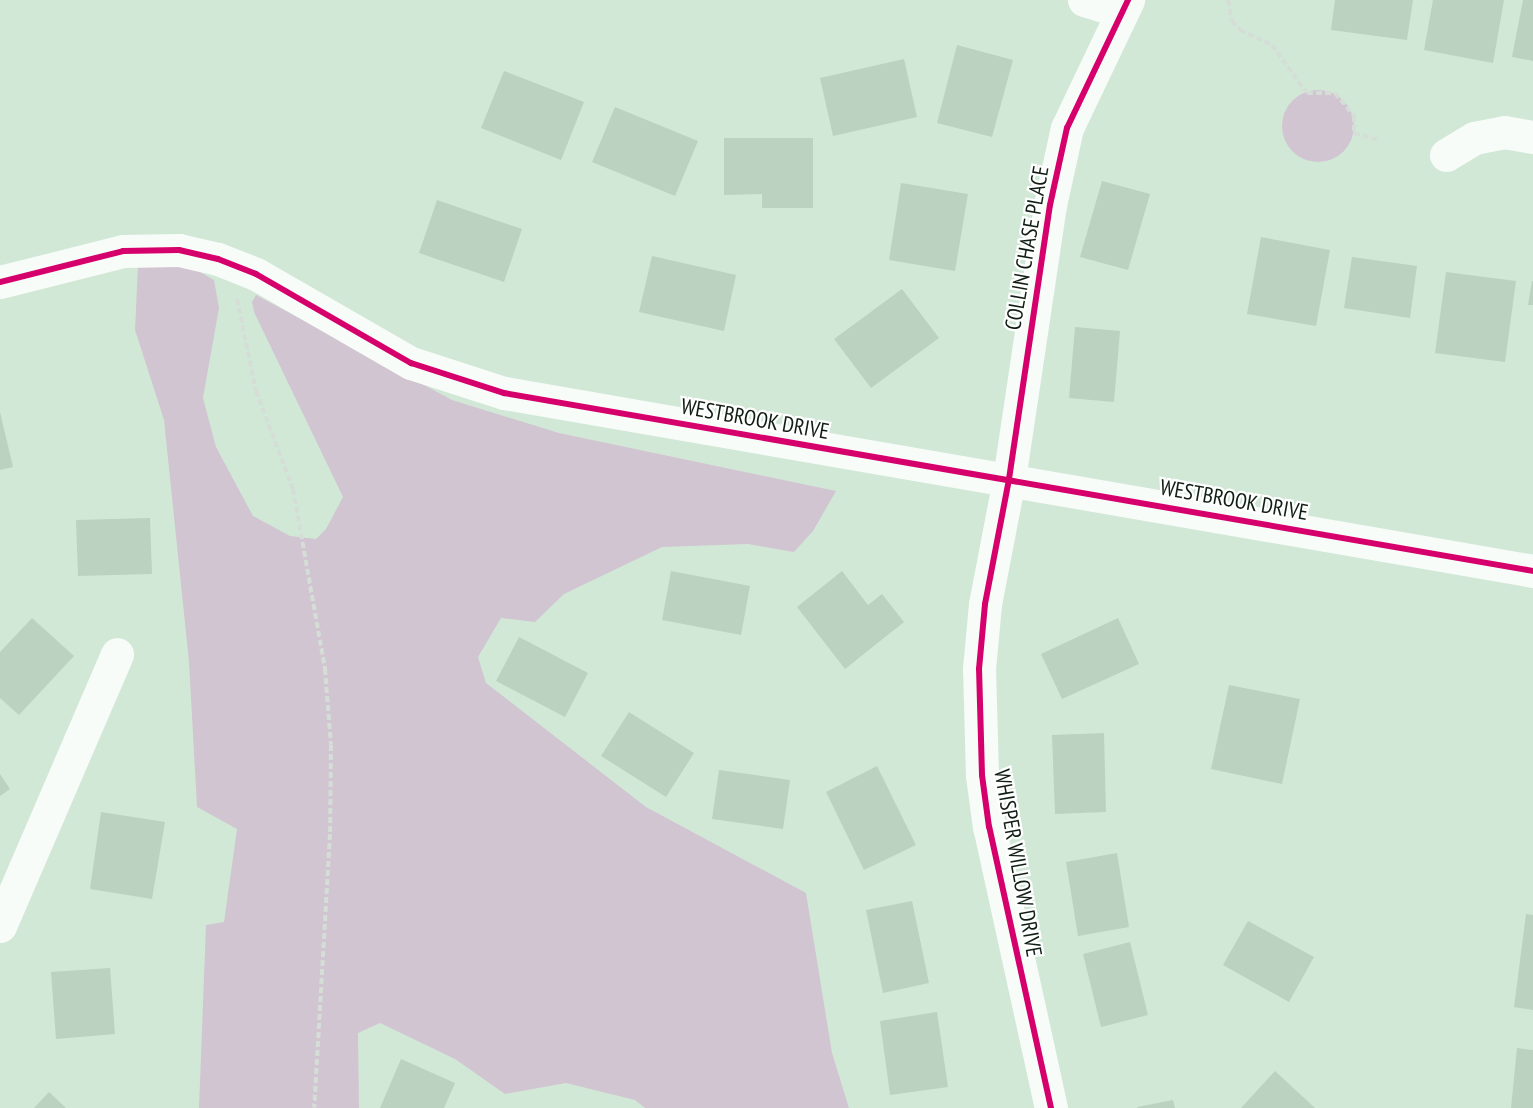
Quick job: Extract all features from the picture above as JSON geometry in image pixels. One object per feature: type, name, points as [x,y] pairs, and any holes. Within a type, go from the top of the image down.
[{"type":"street","points":[[1084,0],[1125,5]]},
{"type":"street","name":"COLLIN CHASE PLACE","points":[[1009,479],[1050,205],[1067,128],[1125,5]]},
{"type":"street","points":[[1446,154],[1474,138],[1504,132],[1533,137]]},
{"type":"street","name":"WESTBROOK DRIVE","points":[[0,282],[123,251],[179,250],[218,258],[256,274],[411,363],[455,380],[504,393],[1533,571]]},
{"type":"street","name":"WHISPER WILLOW DRIVE","points":[[1009,479],[984,604],[979,669],[982,775],[1011,937],[1051,1108]]},
{"type":"street","points":[[0,926],[117,654]]},
{"type":"path","points":[[1228,0],[1232,21],[1240,30],[1272,45],[1307,93],[1335,93],[1354,116],[1354,133],[1377,139]]},
{"type":"path","points":[[218,258],[235,289],[256,391],[293,489],[325,669],[331,745],[330,834],[314,1108]]},
{"type":"shaded area","points":[[1325,90],[1344,100],[1352,112],[1354,126],[1352,140],[1344,152],[1332,160],[1311,162],[1292,152],[1284,140],[1282,119],[1292,100],[1304,92]]},
{"type":"shaded area","points":[[163,263],[195,269],[214,280],[219,308],[203,398],[216,447],[253,516],[290,536],[316,539],[326,529],[343,497],[254,312],[252,302],[256,295],[452,400],[559,433],[836,491],[813,531],[794,552],[748,544],[662,547],[564,594],[535,622],[501,618],[478,657],[486,683],[646,807],[806,893],[832,1053],[849,1108],[645,1108],[635,1100],[566,1083],[505,1094],[455,1059],[380,1023],[358,1033],[359,1108],[199,1108],[206,925],[224,922],[237,829],[197,807],[189,662],[164,420],[135,330],[138,265]]},
{"type":"building","points":[[1335,0],[1413,0],[1407,40],[1331,30]]},
{"type":"building","points":[[1433,0],[1504,0],[1493,63],[1424,50]]},
{"type":"building","points":[[1523,0],[1533,0],[1533,61],[1512,57]]},
{"type":"building","points":[[957,45],[1013,60],[992,137],[937,123]]},
{"type":"building","points":[[904,59],[917,117],[833,136],[820,78]]},
{"type":"building","points":[[504,71],[584,102],[561,160],[481,128]]},
{"type":"building","points":[[615,107],[698,141],[675,196],[592,162]]},
{"type":"building","points":[[724,138],[813,138],[813,208],[762,208],[762,194],[724,195]]},
{"type":"building","points":[[1102,181],[1150,194],[1128,270],[1080,257]]},
{"type":"building","points":[[901,183],[968,194],[955,271],[889,260]]},
{"type":"building","points":[[437,200],[522,229],[504,282],[419,253]]},
{"type":"building","points":[[1261,237],[1330,250],[1316,326],[1247,314]]},
{"type":"building","points":[[652,256],[736,275],[724,331],[639,312]]},
{"type":"building","points":[[1352,257],[1417,266],[1410,318],[1344,308]]},
{"type":"building","points":[[1446,272],[1516,281],[1505,362],[1435,353]]},
{"type":"building","points":[[1532,281],[1533,305],[1528,305]]},
{"type":"building","points":[[902,289],[939,338],[871,388],[834,339]]},
{"type":"building","points":[[1075,327],[1120,331],[1114,402],[1069,398]]},
{"type":"building","points":[[0,412],[13,467],[0,470]]},
{"type":"building","points":[[150,518],[152,574],[78,576],[76,520]]},
{"type":"building","points":[[671,571],[750,586],[741,635],[662,620]]},
{"type":"building","points":[[842,571],[868,605],[882,594],[904,622],[845,669],[797,607]]},
{"type":"building","points":[[32,618],[74,656],[19,715],[0,698],[0,652]]},
{"type":"building","points":[[1118,618],[1139,664],[1062,699],[1041,654]]},
{"type":"building","points":[[519,637],[588,673],[565,717],[496,681]]},
{"type":"building","points":[[1229,685],[1300,699],[1282,784],[1211,769]]},
{"type":"building","points":[[629,712],[694,753],[666,797],[601,756]]},
{"type":"building","points":[[1104,733],[1106,812],[1055,814],[1052,735]]},
{"type":"building","points":[[877,766],[916,845],[864,870],[826,792]]},
{"type":"building","points":[[719,770],[790,780],[783,829],[712,819]]},
{"type":"building","points":[[0,774],[10,789],[0,796]]},
{"type":"building","points":[[101,812],[165,822],[152,899],[90,889]]},
{"type":"building","points":[[1117,853],[1129,927],[1078,936],[1066,862]]},
{"type":"building","points":[[912,901],[929,983],[883,993],[866,910]]},
{"type":"building","points":[[1526,914],[1533,915],[1533,1010],[1514,1007]]},
{"type":"building","points":[[1248,921],[1314,957],[1289,1002],[1223,965]]},
{"type":"building","points":[[1130,942],[1148,1015],[1101,1027],[1083,954]]},
{"type":"building","points":[[110,968],[115,1034],[56,1039],[51,972]]},
{"type":"building","points":[[937,1012],[948,1087],[890,1095],[880,1021]]},
{"type":"building","points":[[1517,1048],[1533,1050],[1533,1108],[1511,1108]]},
{"type":"building","points":[[401,1059],[455,1083],[444,1108],[380,1108]]},
{"type":"building","points":[[1275,1071],[1315,1108],[1241,1108]]},
{"type":"building","points":[[49,1092],[66,1108],[34,1108]]},
{"type":"building","points":[[1173,1100],[1175,1108],[1137,1107]]},
{"type":"cycle path","points":[[1051,1108],[989,827],[982,775],[979,669],[985,604],[1009,479],[1050,205],[1067,128],[1128,0]]},
{"type":"cycle path","points":[[0,282],[123,251],[179,250],[218,259],[256,274],[411,363],[504,393],[1533,571]]}]
